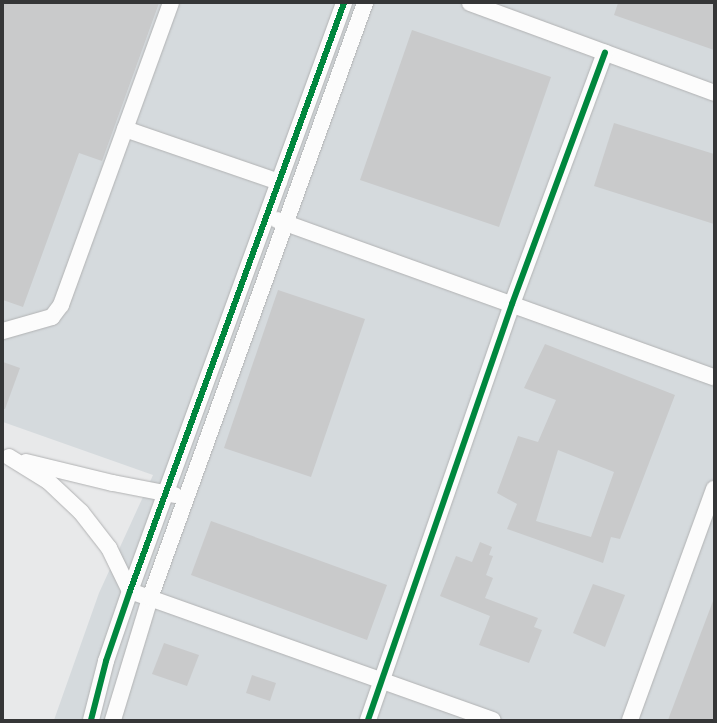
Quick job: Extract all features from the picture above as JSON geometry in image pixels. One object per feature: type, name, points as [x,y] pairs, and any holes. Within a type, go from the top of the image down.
[{"type":"street","points":[[3,332],[52,317],[61,305],[171,3]]},
{"type":"street","points":[[91,720],[106,662],[130,591],[344,3]]},
{"type":"street","points":[[113,720],[150,598],[366,3]]},
{"type":"street","points":[[470,3],[714,93]]},
{"type":"street","points":[[368,720],[383,682],[512,304],[605,53]]},
{"type":"street","points":[[125,129],[279,182]]},
{"type":"street","points":[[266,216],[714,377]]},
{"type":"street","points":[[6,456],[60,471],[187,496]]},
{"type":"street","points":[[6,456],[48,481],[81,512],[109,548],[130,591],[493,720]]},
{"type":"street","points":[[630,720],[714,489]]},
{"type":"shaded area","points":[[3,3],[714,3],[714,720],[54,720],[99,593],[153,475],[3,422]]},
{"type":"building","points":[[3,3],[159,3],[102,161],[79,153],[23,307],[3,300]]},
{"type":"building","points":[[618,3],[714,3],[714,50],[614,15]]},
{"type":"building","points":[[412,30],[551,77],[499,227],[360,180]]},
{"type":"building","points":[[614,123],[714,154],[714,224],[594,186]]},
{"type":"building","points":[[278,290],[365,319],[311,477],[224,448]]},
{"type":"building","points":[[545,344],[675,395],[620,539],[611,537],[603,563],[507,529],[517,504],[497,493],[518,436],[538,442],[556,400],[524,388]],"holes":[[[558,450],[614,472],[591,537],[536,521]]]},
{"type":"building","points":[[3,362],[20,368],[5,409],[3,409]]},
{"type":"building","points":[[211,521],[387,585],[367,640],[191,575]]},
{"type":"building","points":[[480,542],[492,547],[489,555],[493,556],[486,575],[493,578],[485,598],[538,618],[534,627],[542,630],[529,663],[479,645],[490,616],[440,596],[456,556],[472,562]]},
{"type":"building","points":[[593,584],[625,595],[605,647],[573,633]]},
{"type":"building","points":[[713,601],[714,720],[668,720]]},
{"type":"building","points":[[164,643],[199,655],[187,686],[152,674]]},
{"type":"building","points":[[252,675],[276,683],[270,701],[246,693]]},
{"type":"cycle path","points":[[91,720],[106,661],[130,591],[344,3]]},
{"type":"cycle path","points":[[368,720],[512,304],[605,53]]}]
